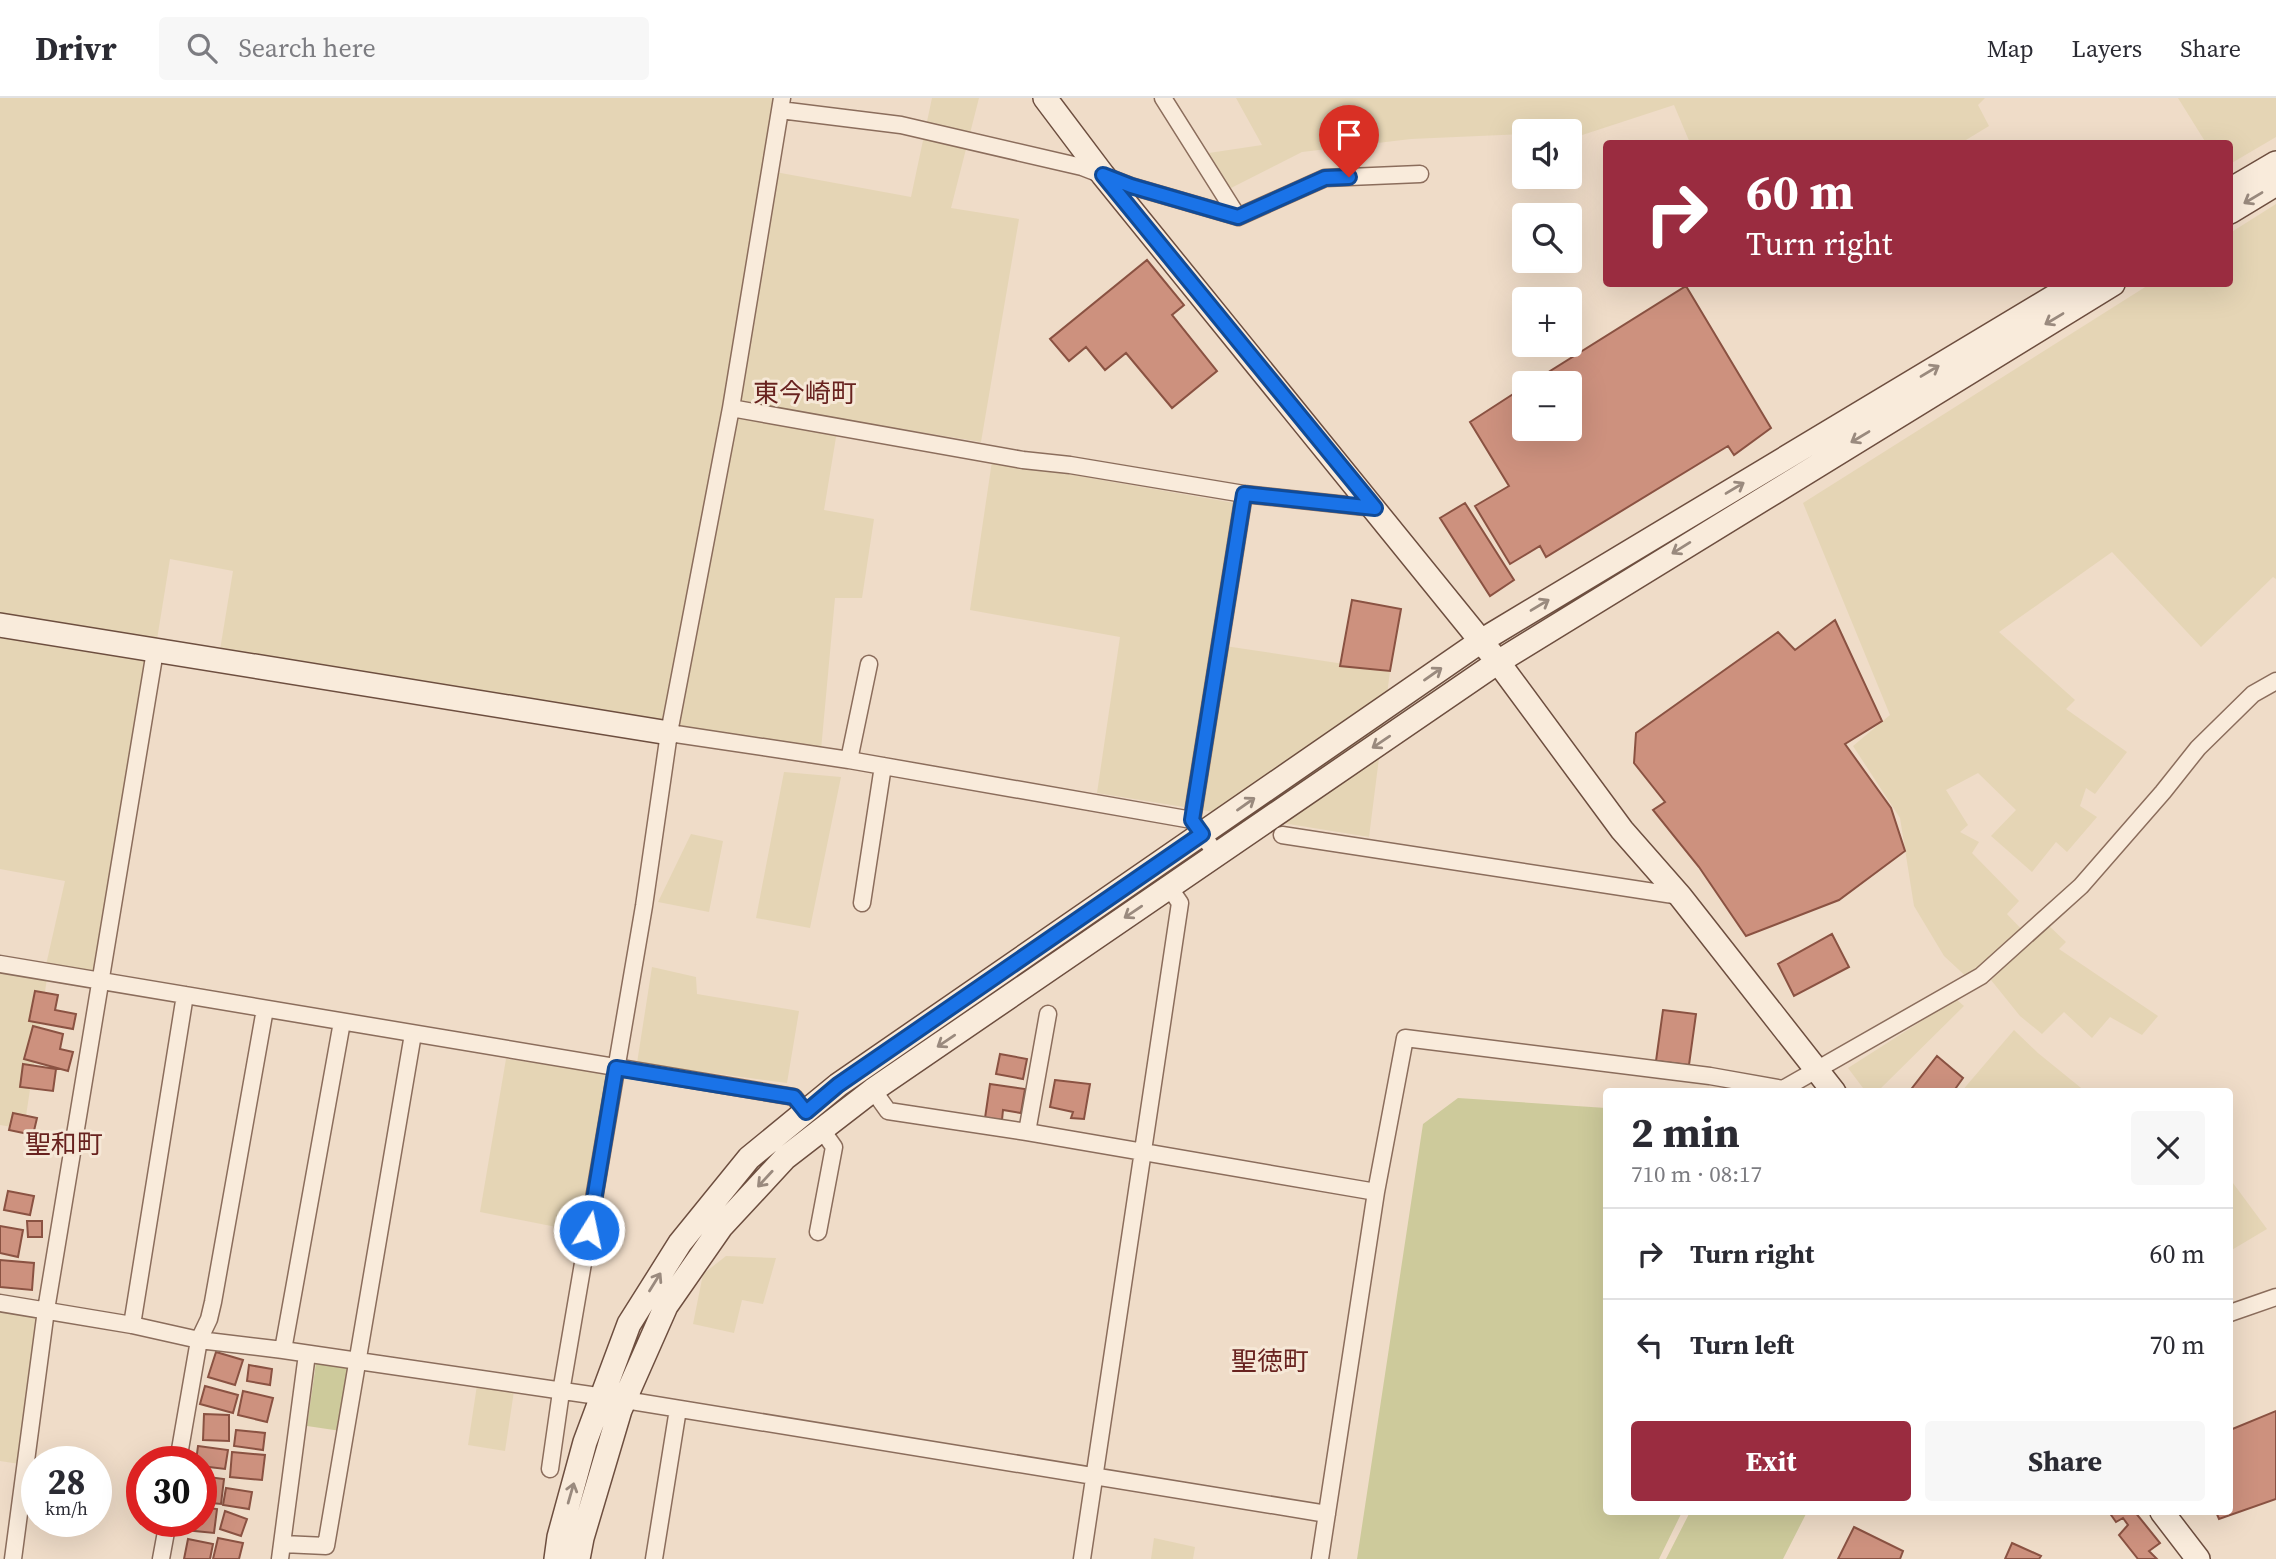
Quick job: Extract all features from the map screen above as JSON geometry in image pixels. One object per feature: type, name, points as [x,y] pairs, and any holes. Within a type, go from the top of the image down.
[{"type":"street","points":[[1045,98],[1103,175],[1498,662],[1622,830],[1680,896],[1831,1088]]},
{"type":"street","points":[[1163,98],[1238,217]]},
{"type":"street","points":[[550,1469],[644,906],[669,733],[731,408],[781,104],[901,125],[1082,167],[1131,186],[1238,217],[1325,178],[1420,174]]},
{"type":"street","points":[[2233,188],[2276,163]]},
{"type":"street","points":[[2233,210],[2276,184]]},
{"type":"street","points":[[578,1559],[606,1455],[613,1398],[629,1324],[680,1243],[749,1158],[838,1085],[1197,827],[1481,641],[2070,287]]},
{"type":"street","points":[[555,1559],[585,1442],[666,1306],[721,1227],[785,1158],[873,1090],[1498,662],[2108,287]]},
{"type":"street","points":[[731,408],[1023,460],[1070,465],[1244,494],[1375,508]]},
{"type":"street","points":[[1197,827],[1244,494]]},
{"type":"street","points":[[0,625],[883,766],[1197,827],[1217,855]]},
{"type":"street","points":[[13,1559],[46,1310],[155,651]]},
{"type":"street","points":[[849,760],[869,664]]},
{"type":"street","points":[[1785,1088],[1981,976],[2081,886],[2163,792],[2197,748],[2253,694],[2276,681]]},
{"type":"street","points":[[862,903],[883,766]]},
{"type":"street","points":[[1282,835],[1680,896]]},
{"type":"street","points":[[1083,1559],[1180,903],[1169,887]]},
{"type":"street","points":[[0,964],[794,1097],[806,1112]]},
{"type":"street","points":[[132,1325],[185,995]]},
{"type":"street","points":[[181,1446],[200,1340],[213,1302],[265,1009]]},
{"type":"street","points":[[1027,1132],[1048,1014]]},
{"type":"street","points":[[283,1350],[342,1022]]},
{"type":"street","points":[[307,1354],[281,1551],[326,1546],[414,1034]]},
{"type":"street","points":[[1321,1559],[1376,1192],[1405,1038],[1710,1076],[1777,1088]]},
{"type":"street","points":[[873,1090],[888,1111],[1142,1151],[1376,1192]]},
{"type":"street","points":[[818,1232],[834,1147],[822,1130]]},
{"type":"street","points":[[2233,1312],[2276,1297]]},
{"type":"street","points":[[0,1303],[132,1325],[200,1340],[613,1398],[1326,1514]]},
{"type":"street","points":[[654,1559],[678,1409]]},
{"type":"street","points":[[2164,1515],[2198,1559]]},
{"type":"street","points":[[162,1559],[165,1537]]},
{"type":"shaded area","points":[[0,98],[781,98],[770,171],[911,197],[932,98],[979,98],[951,208],[1019,219],[981,442],[839,419],[824,510],[874,519],[862,598],[835,598],[821,750],[219,656],[233,571],[170,559],[102,980],[46,965],[65,881],[0,869]]},
{"type":"shaded area","points":[[1236,98],[1985,98],[1978,105],[1989,126],[1966,140],[1689,140],[1674,105],[1582,135],[1582,119],[1512,119],[1512,135],[1411,139],[1302,152],[1231,188],[1202,154],[1262,145]]},
{"type":"shaded area","points":[[2178,98],[2276,98],[2276,137],[2233,162],[2233,140],[2204,140]]},
{"type":"shaded area","points":[[2276,204],[2276,579],[2273,577],[2201,647],[2112,552],[1999,632],[2075,700],[2066,709],[2127,752],[2095,794],[2086,788],[2080,806],[2097,817],[2067,852],[2056,842],[2032,872],[1991,836],[2016,810],[1978,773],[1946,790],[1968,825],[1960,832],[1979,842],[1972,853],[2019,901],[2007,914],[2027,935],[1972,982],[1944,956],[1914,906],[1900,818],[1853,746],[1890,715],[1803,503],[2145,287],[2233,287],[2233,231]]},
{"type":"shaded area","points":[[992,461],[1246,505],[1225,646],[1390,671],[1369,837],[1097,793],[1120,637],[970,610]]},
{"type":"shaded area","points":[[784,772],[841,777],[810,928],[756,918]]},
{"type":"shaded area","points":[[691,834],[723,841],[709,912],[658,902]]},
{"type":"shaded area","points":[[2046,923],[2066,942],[2059,949],[2158,1016],[2142,1035],[2110,1017],[2092,1038],[2064,1012],[2042,1034],[2020,1016],[1991,980]]},
{"type":"shaded area","points":[[0,964],[48,972],[24,1129],[0,1125]]},
{"type":"shaded area","points":[[652,967],[696,977],[697,994],[799,1011],[787,1083],[637,1063]]},
{"type":"shaded area","points":[[1956,999],[1964,1006],[1881,1088],[1863,1088],[1848,1068]]},
{"type":"shaded area","points":[[2014,1030],[2081,1088],[1964,1088]]},
{"type":"shaded area","points":[[506,1059],[612,1073],[587,1233],[480,1212]]},
{"type":"shaded area","points":[[1458,1098],[1603,1108],[1603,1515],[1681,1515],[1659,1559],[1357,1559],[1423,1124]]},
{"type":"shaded area","points":[[2233,1183],[2267,1229],[2233,1249]]},
{"type":"shaded area","points":[[726,1256],[776,1258],[763,1304],[742,1300],[734,1333],[693,1324],[703,1274]]},
{"type":"shaded area","points":[[0,1303],[46,1310],[28,1446],[21,1446],[21,1464],[0,1461]]},
{"type":"shaded area","points":[[316,1363],[350,1367],[341,1431],[307,1426]]},
{"type":"shaded area","points":[[477,1385],[514,1391],[505,1451],[468,1445]]},
{"type":"shaded area","points":[[1688,1515],[1805,1515],[1783,1559],[1666,1559]]},
{"type":"shaded area","points":[[1154,1538],[1195,1547],[1193,1559],[1151,1559]]},
{"type":"building","points":[[1147,260],[1184,305],[1172,315],[1217,371],[1172,408],[1126,353],[1105,370],[1086,347],[1069,361],[1050,339]]},
{"type":"building","points":[[1687,287],[1771,428],[1734,455],[1728,446],[1546,557],[1540,546],[1510,564],[1475,506],[1509,486],[1470,422],[1512,395],[1512,441],[1582,441],[1582,371],[1550,371],[1573,357],[1582,357],[1582,351]]},
{"type":"building","points":[[1465,503],[1514,580],[1490,596],[1440,518]]},
{"type":"building","points":[[1352,600],[1401,609],[1390,671],[1340,666]]},
{"type":"building","points":[[1835,620],[1882,721],[1845,744],[1891,808],[1905,851],[1839,900],[1746,936],[1699,867],[1653,810],[1665,802],[1634,763],[1636,733],[1778,632],[1795,650]]},
{"type":"building","points":[[1832,934],[1849,967],[1794,996],[1778,964]]},
{"type":"building","points":[[35,991],[58,995],[55,1010],[76,1014],[73,1029],[29,1021]]},
{"type":"building","points":[[1663,1010],[1696,1014],[1689,1065],[1656,1061]]},
{"type":"building","points":[[33,1026],[63,1034],[60,1049],[73,1052],[68,1071],[24,1059]]},
{"type":"building","points":[[1000,1054],[1027,1059],[1023,1079],[996,1074]]},
{"type":"building","points":[[1937,1056],[1963,1078],[1956,1088],[1912,1088]]},
{"type":"building","points":[[23,1064],[56,1069],[53,1091],[20,1087]]},
{"type":"building","points":[[1055,1080],[1090,1084],[1084,1119],[1071,1118],[1073,1112],[1050,1107]]},
{"type":"building","points":[[990,1084],[1025,1089],[1021,1113],[1003,1110],[1002,1120],[985,1118]]},
{"type":"building","points":[[13,1113],[37,1118],[33,1135],[9,1130]]},
{"type":"building","points":[[8,1191],[34,1196],[30,1215],[4,1210]]},
{"type":"building","points":[[27,1221],[42,1221],[42,1237],[28,1237]]},
{"type":"building","points":[[0,1226],[23,1230],[18,1257],[0,1253]]},
{"type":"building","points":[[0,1260],[34,1263],[32,1290],[0,1287]]},
{"type":"building","points":[[216,1352],[243,1360],[235,1385],[208,1377]]},
{"type":"building","points":[[249,1365],[272,1369],[270,1385],[247,1381]]},
{"type":"building","points":[[205,1386],[238,1395],[233,1413],[200,1404]]},
{"type":"building","points":[[243,1391],[273,1398],[267,1422],[238,1415]]},
{"type":"building","points":[[2276,1411],[2276,1499],[2233,1514],[2233,1429]]},
{"type":"building","points":[[204,1414],[229,1415],[229,1441],[203,1440]]},
{"type":"building","points":[[236,1430],[265,1433],[263,1450],[234,1446]]},
{"type":"building","points":[[217,1449],[228,1450],[225,1469],[217,1468]]},
{"type":"building","points":[[232,1452],[265,1455],[262,1480],[230,1477]]},
{"type":"building","points":[[217,1478],[224,1479],[221,1504],[217,1504]]},
{"type":"building","points":[[226,1488],[252,1492],[249,1509],[223,1505]]},
{"type":"building","points":[[225,1511],[247,1519],[241,1536],[220,1529]]},
{"type":"building","points":[[2111,1515],[2137,1515],[2160,1543],[2149,1551],[2157,1559],[2138,1559],[2119,1535],[2128,1525],[2123,1518],[2116,1522]]},
{"type":"building","points":[[1854,1527],[1903,1551],[1900,1559],[1838,1559]]},
{"type":"building","points":[[218,1538],[243,1543],[239,1559],[213,1559]]},
{"type":"building","points":[[188,1539],[213,1544],[210,1559],[184,1559]]},
{"type":"building","points":[[2012,1543],[2041,1556],[2039,1559],[2005,1559]]},
{"type":"district","name":"東今崎町","points":[[805,393]]},
{"type":"district","name":"聖和町","points":[[64,1144]]},
{"type":"district","name":"聖徳町","points":[[1270,1361]]},
{"type":"route","points":[[589,1230],[616,1068],[794,1097],[806,1112],[838,1085],[1202,834],[1192,820],[1244,494],[1375,508],[1103,175],[1131,186],[1238,217],[1325,178],[1349,177]]}]
